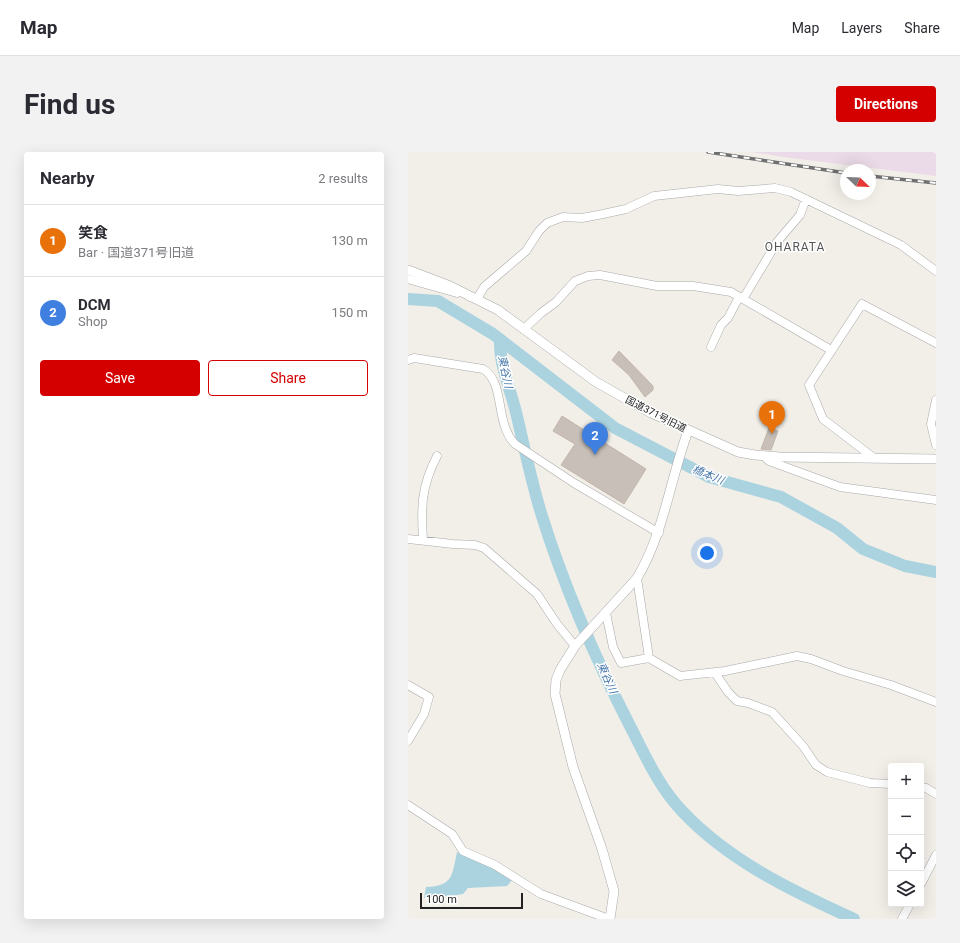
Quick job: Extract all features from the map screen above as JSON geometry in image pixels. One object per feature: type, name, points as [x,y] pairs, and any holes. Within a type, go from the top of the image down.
[{"type":"street","points":[[408,279],[477,299],[484,287],[526,251],[539,231],[547,223],[563,217],[582,218],[626,209],[654,196],[718,189],[738,191],[776,188],[806,199],[901,245],[936,271]]},
{"type":"street","points":[[711,347],[720,325],[728,318],[777,242],[800,216],[806,199]]},
{"type":"street","name":"国道371号旧道","points":[[408,270],[450,286],[498,310],[525,328],[596,382],[634,405],[688,431],[738,452],[764,456],[936,459]]},
{"type":"street","points":[[525,328],[541,313],[556,302],[575,281],[588,276],[617,277],[658,286],[693,286],[731,292],[830,350]]},
{"type":"street","points":[[874,458],[823,419],[809,385],[830,350],[862,304],[936,343]]},
{"type":"street","points":[[408,360],[414,358],[483,369],[489,372],[496,386],[504,428],[508,437],[515,444],[574,483],[659,533]]},
{"type":"street","points":[[936,400],[934,422],[936,445]]},
{"type":"street","points":[[408,805],[452,834],[463,851],[495,865],[541,894],[609,919],[614,891],[602,849],[573,767],[555,694],[556,680],[560,670],[578,643],[637,578],[644,566],[659,533],[688,431]]},
{"type":"street","points":[[423,540],[421,508],[423,492],[430,469],[437,456]]},
{"type":"street","points":[[764,456],[769,461],[840,486],[936,500]]},
{"type":"street","points":[[408,539],[475,545],[484,548],[537,594],[557,624],[578,643]]},
{"type":"street","points":[[637,578],[649,658]]},
{"type":"street","points":[[604,615],[613,647],[621,663],[649,658],[680,676],[715,672],[798,656],[891,685],[936,702]]},
{"type":"street","points":[[715,672],[728,692],[737,701],[760,707],[777,716],[803,746],[816,765],[827,772],[870,783],[888,784]]},
{"type":"street","points":[[408,685],[429,697],[424,714],[408,740]]},
{"type":"street","points":[[924,788],[936,794]]},
{"type":"street","points":[[924,878],[936,855]]},
{"type":"street","points":[[902,919],[908,907]]},
{"type":"shaded area","points":[[752,152],[936,152],[936,176],[876,169],[876,164],[840,164]]},
{"type":"water","points":[[457,852],[490,865],[513,879],[507,886],[468,888],[463,894],[424,898],[426,887],[442,884],[450,878]]},
{"type":"building","points":[[619,351],[653,386],[653,390],[645,397],[629,375],[612,360]]},
{"type":"building","points":[[562,416],[646,469],[624,504],[561,465],[575,444],[553,431]]},
{"type":"building","points":[[769,428],[778,431],[771,450],[761,449]]},
{"type":"waterway","name":"橋本川","points":[[408,299],[438,301],[493,334],[615,428],[709,477],[781,497],[837,528],[863,549],[905,566],[936,572]]},
{"type":"waterway","name":"東谷川","points":[[500,339],[503,367],[516,412],[534,488],[550,541],[570,596],[605,676],[642,750],[666,792],[700,829],[741,860],[785,886],[854,919]]},
{"type":"railway","points":[[708,152],[840,172]]},
{"type":"railway","points":[[876,177],[936,183]]},
{"type":"place","name":"笑食","points":[[772,434]]},
{"type":"place","name":"DCM","points":[[595,455]]},
{"type":"district","name":"OHARATA","points":[[795,247]]}]
